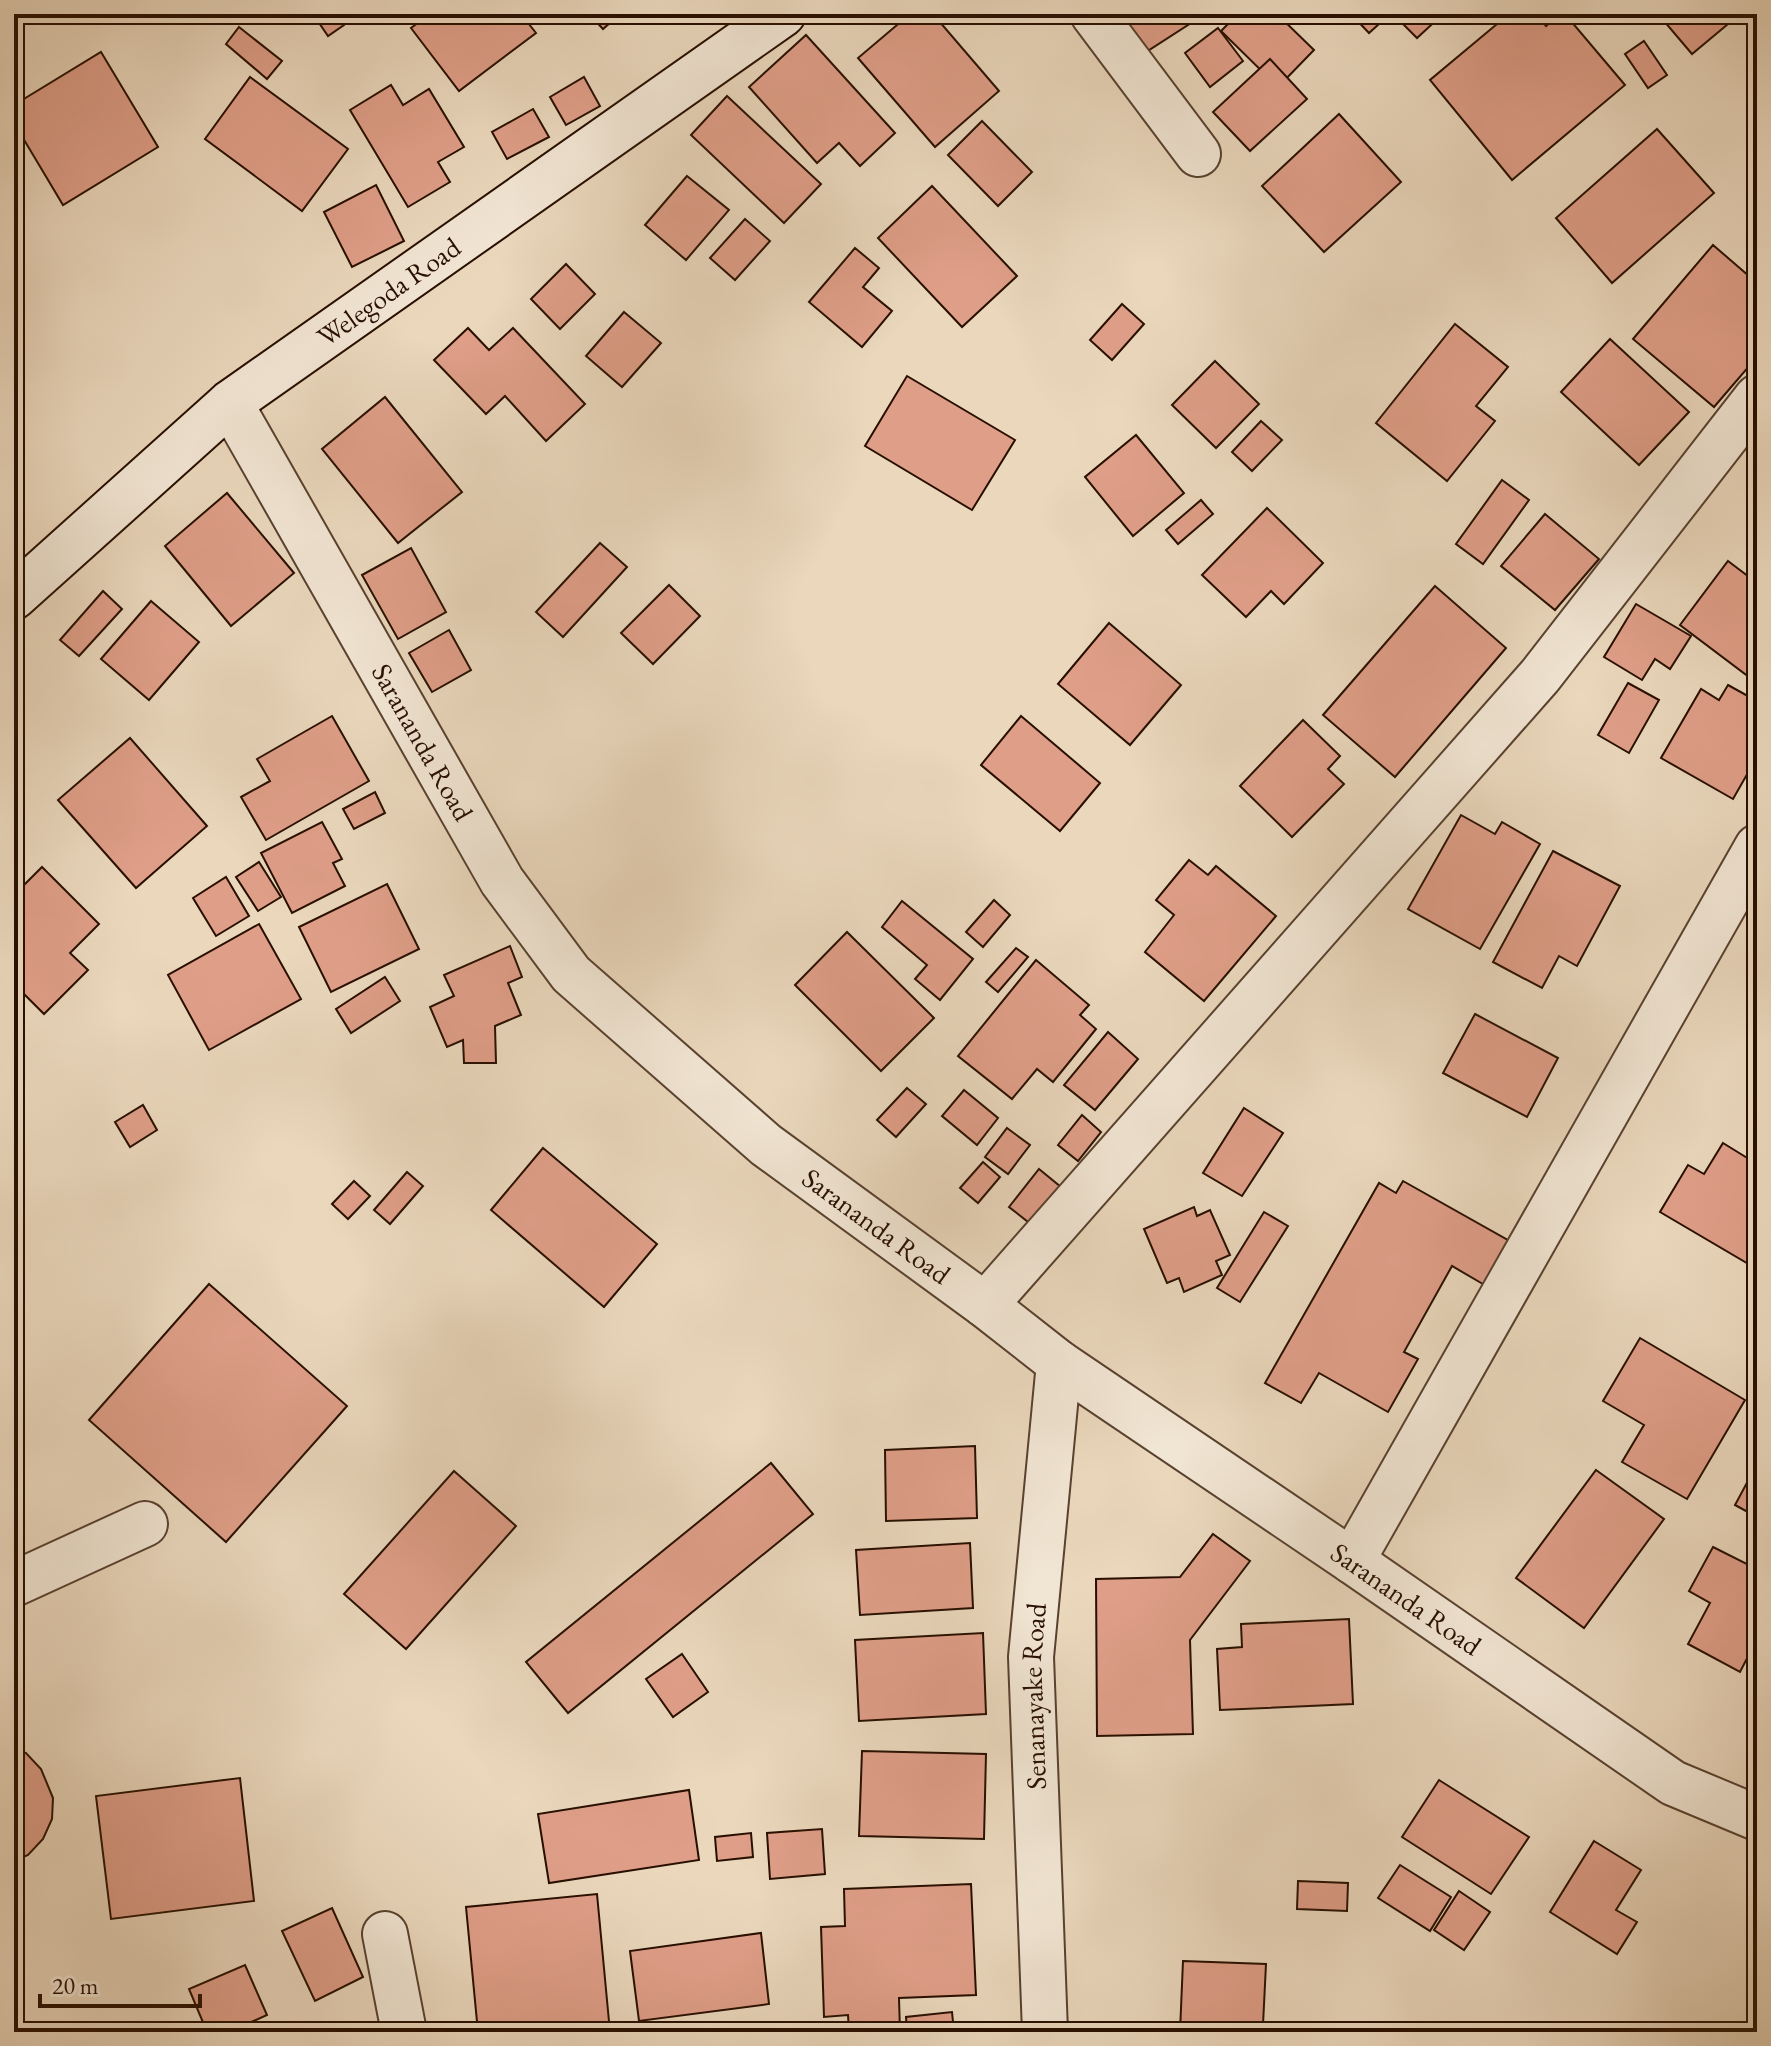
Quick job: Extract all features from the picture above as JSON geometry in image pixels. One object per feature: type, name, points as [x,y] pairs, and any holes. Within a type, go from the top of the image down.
[{"type":"street","name":"Welegoda Road","points":[[14,597],[230,403],[783,14]]},
{"type":"street","points":[[1093,14],[1198,154]]},
{"type":"street","points":[[985,1305],[1540,676],[1757,397]]},
{"type":"street","name":"Sarananda Road","points":[[230,403],[502,881],[571,974],[766,1145],[1059,1363],[1673,1783],[1757,1818]]},
{"type":"street","points":[[1352,1561],[1757,847]]},
{"type":"street","name":"Senanayake Road","points":[[1045,2032],[1031,1657],[1059,1363]]},
{"type":"street","points":[[14,1584],[145,1524]]},
{"type":"street","points":[[385,1934],[404,2032]]},
{"type":"building","points":[[313,14],[336,14],[344,25],[328,36]]},
{"type":"building","points":[[430,14],[521,14],[536,33],[459,91],[411,28]]},
{"type":"building","points":[[589,14],[620,14],[603,29]]},
{"type":"building","points":[[910,14],[933,14],[999,91],[935,147],[858,58]]},
{"type":"building","points":[[1122,14],[1205,14],[1146,52]]},
{"type":"building","points":[[1238,14],[1277,14],[1314,50],[1278,87],[1221,31]]},
{"type":"building","points":[[1351,14],[1390,14],[1369,33]]},
{"type":"building","points":[[1407,14],[1443,14],[1417,38],[1400,21]]},
{"type":"building","points":[[1509,14],[1536,14],[1546,26],[1560,14],[1565,14],[1625,85],[1512,180],[1430,80]]},
{"type":"building","points":[[1658,14],[1740,14],[1692,54]]},
{"type":"building","points":[[239,27],[282,61],[267,79],[226,44]]},
{"type":"building","points":[[1218,28],[1243,61],[1210,87],[1185,53]]},
{"type":"building","points":[[806,35],[895,133],[860,166],[839,143],[817,163],[749,87]]},
{"type":"building","points":[[1644,41],[1667,75],[1648,88],[1625,54]]},
{"type":"building","points":[[101,52],[158,147],[63,205],[14,123],[14,105]]},
{"type":"building","points":[[1270,59],[1307,99],[1250,151],[1213,112]]},
{"type":"building","points":[[250,77],[348,149],[302,211],[205,139]]},
{"type":"building","points":[[584,77],[600,106],[566,125],[550,97]]},
{"type":"building","points":[[391,85],[403,105],[429,89],[464,147],[438,162],[450,182],[408,207],[350,110]]},
{"type":"building","points":[[727,96],[821,184],[784,223],[691,135]]},
{"type":"building","points":[[533,109],[549,137],[507,159],[492,132]]},
{"type":"building","points":[[1339,114],[1401,182],[1324,252],[1262,186]]},
{"type":"building","points":[[982,121],[1032,172],[998,206],[948,155]]},
{"type":"building","points":[[1657,129],[1714,193],[1612,283],[1556,218]]},
{"type":"building","points":[[687,176],[729,210],[686,260],[645,225]]},
{"type":"building","points":[[376,185],[404,241],[352,267],[324,212]]},
{"type":"building","points":[[932,186],[1017,276],[962,327],[878,238]]},
{"type":"building","points":[[745,219],[770,241],[735,280],[710,258]]},
{"type":"building","points":[[1713,245],[1757,283],[1757,298],[1748,309],[1757,318],[1757,357],[1714,407],[1633,339]]},
{"type":"building","points":[[855,248],[879,268],[863,287],[892,311],[862,347],[809,302]]},
{"type":"building","points":[[566,264],[595,294],[560,329],[531,299]]},
{"type":"building","points":[[1122,304],[1144,324],[1112,360],[1090,340]]},
{"type":"building","points":[[624,312],[661,343],[622,387],[586,356]]},
{"type":"building","points":[[1455,324],[1508,367],[1476,406],[1495,421],[1447,481],[1376,423]]},
{"type":"building","points":[[468,328],[489,350],[513,328],[585,404],[546,441],[505,396],[486,414],[434,360]]},
{"type":"building","points":[[1610,339],[1689,412],[1639,465],[1561,392]]},
{"type":"building","points":[[1215,361],[1259,404],[1216,448],[1172,405]]},
{"type":"building","points":[[907,376],[1015,440],[972,510],[865,446]]},
{"type":"building","points":[[385,397],[462,492],[398,543],[322,449]]},
{"type":"building","points":[[1261,421],[1282,440],[1252,471],[1232,452]]},
{"type":"building","points":[[1136,435],[1184,493],[1133,536],[1085,477]]},
{"type":"building","points":[[1502,480],[1529,500],[1483,564],[1456,544]]},
{"type":"building","points":[[227,493],[294,573],[231,626],[165,546]]},
{"type":"building","points":[[1201,500],[1213,514],[1178,544],[1166,530]]},
{"type":"building","points":[[1267,508],[1323,563],[1284,604],[1271,591],[1246,617],[1202,575]]},
{"type":"building","points":[[1545,514],[1599,559],[1555,610],[1501,566]]},
{"type":"building","points":[[600,543],[627,567],[563,637],[536,612]]},
{"type":"building","points":[[411,548],[446,612],[398,639],[362,575]]},
{"type":"building","points":[[1728,561],[1757,583],[1757,666],[1749,677],[1680,625]]},
{"type":"building","points":[[669,585],[700,616],[653,664],[621,633]]},
{"type":"building","points":[[1435,586],[1506,648],[1395,777],[1323,715]]},
{"type":"building","points":[[103,591],[122,609],[79,656],[60,640]]},
{"type":"building","points":[[151,601],[199,642],[149,700],[101,659]]},
{"type":"building","points":[[1636,604],[1691,636],[1670,669],[1655,659],[1642,680],[1604,657]]},
{"type":"building","points":[[1109,623],[1181,685],[1130,745],[1058,684]]},
{"type":"building","points":[[449,630],[471,670],[432,692],[409,653]]},
{"type":"building","points":[[1628,683],[1659,700],[1629,753],[1598,735]]},
{"type":"building","points":[[1728,685],[1757,701],[1757,757],[1733,799],[1661,758],[1701,689],[1719,700]]},
{"type":"building","points":[[332,716],[369,781],[266,840],[241,797],[270,781],[257,759]]},
{"type":"building","points":[[1021,716],[1100,783],[1060,831],[981,765]]},
{"type":"building","points":[[1303,720],[1340,756],[1328,769],[1344,784],[1292,837],[1240,786]]},
{"type":"building","points":[[130,738],[207,826],[136,888],[58,800]]},
{"type":"building","points":[[375,792],[385,813],[354,829],[343,809]]},
{"type":"building","points":[[1461,815],[1495,834],[1502,822],[1540,844],[1480,949],[1408,909]]},
{"type":"building","points":[[322,822],[342,859],[333,863],[345,886],[292,913],[261,853]]},
{"type":"building","points":[[1553,851],[1620,886],[1577,966],[1559,956],[1542,988],[1493,962]]},
{"type":"building","points":[[1189,860],[1208,875],[1216,866],[1276,916],[1204,1001],[1145,952],[1174,915],[1156,900]]},
{"type":"building","points":[[259,862],[281,897],[258,911],[236,877]]},
{"type":"building","points":[[42,867],[99,924],[70,953],[88,970],[44,1014],[14,984],[14,895]]},
{"type":"building","points":[[226,877],[249,916],[216,936],[193,898]]},
{"type":"building","points":[[387,884],[419,949],[331,992],[299,927]]},
{"type":"building","points":[[994,900],[1010,915],[983,947],[966,932]]},
{"type":"building","points":[[902,901],[973,959],[940,1000],[915,979],[927,965],[882,927]]},
{"type":"building","points":[[259,924],[301,999],[209,1050],[168,975]]},
{"type":"building","points":[[847,932],[934,1018],[881,1071],[795,985]]},
{"type":"building","points":[[510,946],[522,977],[508,983],[521,1015],[495,1026],[496,1063],[464,1063],[463,1040],[447,1047],[430,1007],[454,996],[444,975]]},
{"type":"building","points":[[1016,948],[1028,957],[998,992],[986,982]]},
{"type":"building","points":[[1036,960],[1089,1005],[1080,1015],[1096,1029],[1053,1082],[1037,1069],[1012,1099],[958,1056]]},
{"type":"building","points":[[385,977],[400,1001],[351,1033],[336,1009]]},
{"type":"building","points":[[1475,1014],[1558,1058],[1527,1117],[1443,1073]]},
{"type":"building","points":[[1108,1032],[1138,1059],[1095,1110],[1064,1085]]},
{"type":"building","points":[[907,1088],[926,1104],[896,1137],[877,1120]]},
{"type":"building","points":[[964,1090],[998,1118],[977,1145],[942,1116]]},
{"type":"building","points":[[143,1105],[157,1130],[130,1147],[115,1122]]},
{"type":"building","points":[[1244,1108],[1283,1133],[1242,1196],[1203,1173]]},
{"type":"building","points":[[1082,1115],[1101,1132],[1078,1161],[1058,1145]]},
{"type":"building","points":[[1007,1128],[1030,1145],[1008,1174],[985,1157]]},
{"type":"building","points":[[1723,1143],[1757,1164],[1757,1269],[1660,1212],[1688,1165],[1704,1174]]},
{"type":"building","points":[[543,1148],[657,1244],[604,1307],[491,1210]]},
{"type":"building","points":[[983,1162],[1000,1177],[978,1203],[960,1188]]},
{"type":"building","points":[[1039,1169],[1067,1192],[1037,1229],[1009,1207]]},
{"type":"building","points":[[407,1172],[423,1186],[390,1224],[374,1210]]},
{"type":"building","points":[[354,1181],[370,1196],[348,1219],[332,1204]]},
{"type":"building","points":[[1403,1181],[1513,1243],[1488,1287],[1452,1266],[1404,1352],[1418,1359],[1388,1412],[1319,1373],[1301,1403],[1265,1383],[1379,1183],[1396,1193]]},
{"type":"building","points":[[1194,1207],[1197,1216],[1210,1210],[1230,1255],[1216,1261],[1222,1275],[1184,1292],[1179,1278],[1167,1283],[1144,1229]]},
{"type":"building","points":[[1264,1212],[1288,1226],[1240,1302],[1217,1288]]},
{"type":"building","points":[[209,1284],[347,1406],[226,1542],[89,1420]]},
{"type":"building","points":[[1640,1338],[1745,1400],[1687,1499],[1622,1462],[1644,1425],[1603,1401]]},
{"type":"building","points":[[975,1446],[977,1518],[886,1521],[885,1450]]},
{"type":"building","points":[[771,1463],[813,1514],[568,1713],[526,1662]]},
{"type":"building","points":[[1757,1464],[1757,1517],[1735,1505]]},
{"type":"building","points":[[1596,1470],[1664,1519],[1584,1628],[1516,1578]]},
{"type":"building","points":[[454,1471],[516,1526],[406,1649],[344,1594]]},
{"type":"building","points":[[1213,1534],[1250,1561],[1190,1640],[1193,1734],[1097,1736],[1096,1579],[1180,1577]]},
{"type":"building","points":[[970,1543],[973,1608],[860,1615],[856,1550]]},
{"type":"building","points":[[1713,1547],[1757,1569],[1757,1639],[1740,1672],[1688,1644],[1710,1603],[1689,1591]]},
{"type":"building","points":[[1349,1619],[1353,1704],[1220,1710],[1217,1649],[1242,1647],[1241,1624]]},
{"type":"building","points":[[983,1633],[986,1714],[859,1721],[855,1640]]},
{"type":"building","points":[[682,1654],[708,1692],[673,1717],[646,1679]]},
{"type":"building","points":[[14,1748],[26,1753],[41,1769],[53,1798],[52,1819],[43,1839],[28,1855],[14,1861]]},
{"type":"building","points":[[862,1751],[986,1754],[984,1839],[859,1836]]},
{"type":"building","points":[[240,1778],[254,1901],[111,1919],[96,1796]]},
{"type":"building","points":[[1439,1780],[1529,1837],[1491,1894],[1402,1837]]},
{"type":"building","points":[[689,1790],[699,1860],[549,1883],[538,1814]]},
{"type":"building","points":[[822,1829],[825,1874],[770,1879],[767,1833]]},
{"type":"building","points":[[751,1833],[753,1857],[717,1861],[715,1837]]},
{"type":"building","points":[[1594,1841],[1641,1870],[1616,1910],[1637,1922],[1617,1954],[1550,1912]]},
{"type":"building","points":[[1400,1865],[1451,1897],[1430,1931],[1378,1898]]},
{"type":"building","points":[[1298,1881],[1348,1883],[1347,1911],[1297,1909]]},
{"type":"building","points":[[971,1884],[976,1995],[899,1998],[900,2032],[849,2032],[848,2015],[824,2017],[821,1927],[845,1926],[844,1889]]},
{"type":"building","points":[[1459,1891],[1490,1912],[1464,1950],[1434,1930]]},
{"type":"building","points":[[597,1894],[610,2032],[478,2032],[466,1907]]},
{"type":"building","points":[[332,1908],[363,1977],[315,2001],[282,1931]]},
{"type":"building","points":[[761,1933],[769,2004],[639,2021],[630,1951]]},
{"type":"building","points":[[1183,1961],[1266,1964],[1263,2025],[1343,2028],[1343,2032],[1180,2032]]},
{"type":"building","points":[[245,1965],[267,2015],[229,2032],[207,2032],[189,1989]]},
{"type":"building","points":[[952,2012],[954,2032],[907,2032],[906,2017]]}]
